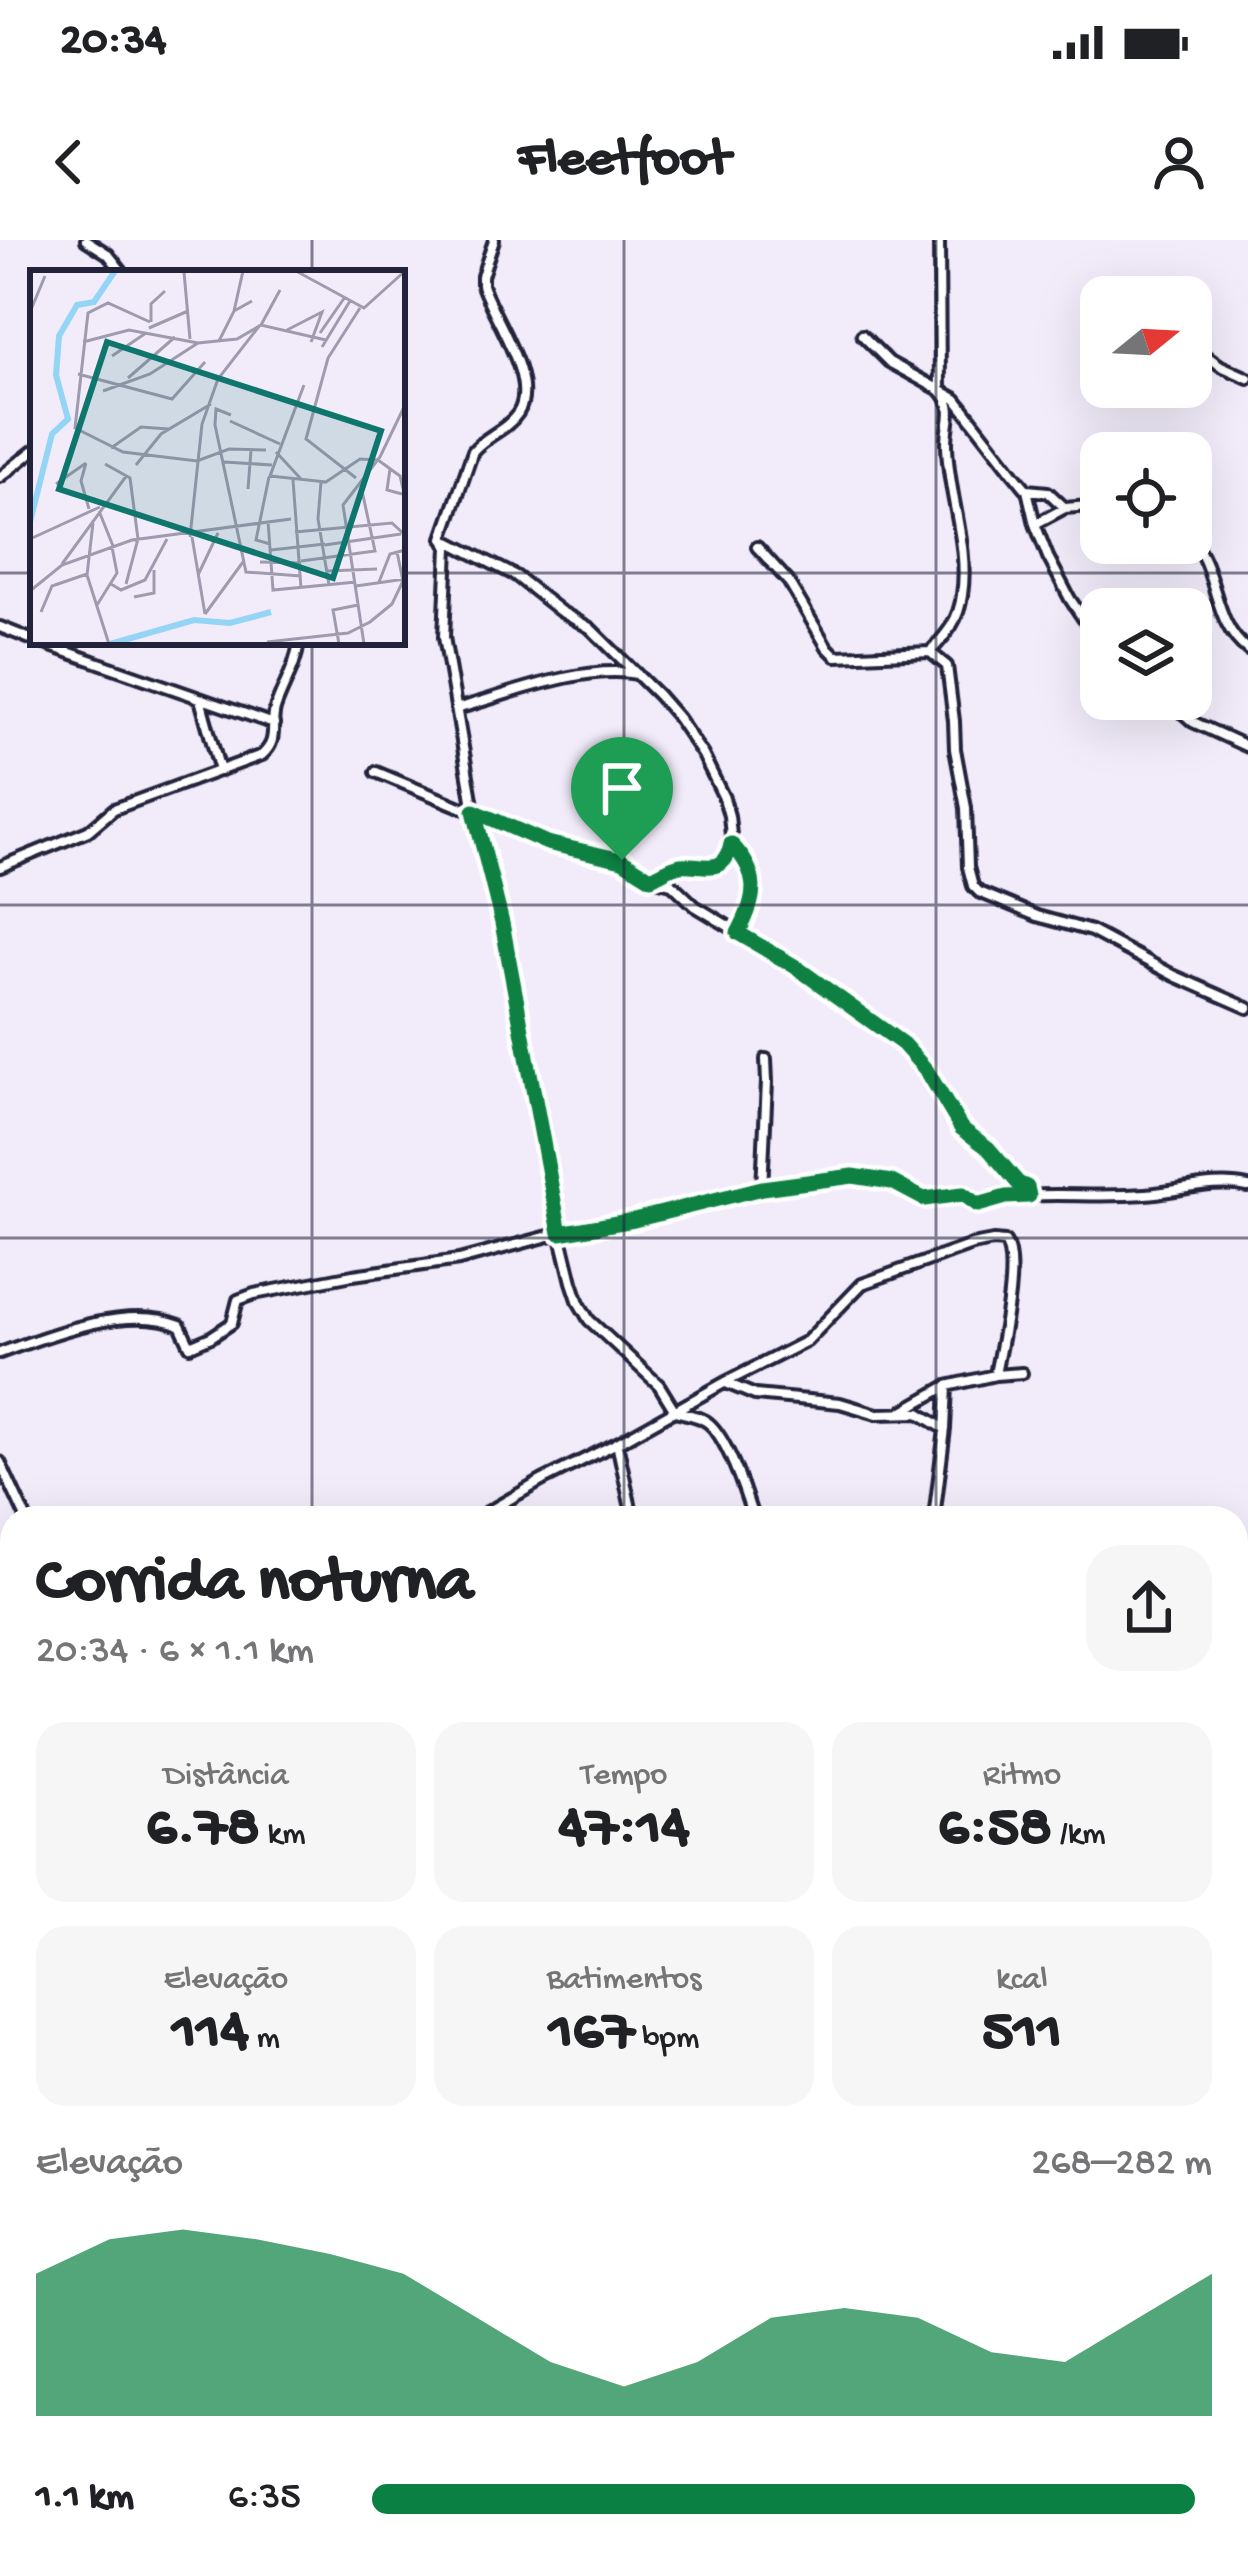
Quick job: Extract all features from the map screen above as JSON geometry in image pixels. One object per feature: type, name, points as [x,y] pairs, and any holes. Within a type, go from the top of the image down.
[{"type":"street","points":[[86,240],[108,254],[121,270]]},
{"type":"street","points":[[442,538],[472,451],[507,425],[522,404],[513,354],[482,285],[494,240]]},
{"type":"street","points":[[930,652],[955,625],[964,583],[947,451],[951,408],[940,390],[939,240]]},
{"type":"street","points":[[862,334],[890,362],[956,399],[1027,490],[1048,557],[1080,614]]},
{"type":"street","points":[[1212,360],[1248,377]]},
{"type":"street","points":[[0,477],[30,453]]},
{"type":"street","points":[[1027,490],[1048,492],[1066,508]]},
{"type":"street","points":[[1035,524],[1066,508],[1080,507]]},
{"type":"street","points":[[442,538],[516,576],[590,628],[678,718],[703,755],[724,798],[731,827],[730,854],[720,864],[676,865],[651,878]]},
{"type":"street","points":[[442,538],[448,547],[443,637],[474,811],[502,923],[572,1282],[590,1320],[658,1385],[675,1411],[708,1421],[725,1442],[749,1506]]},
{"type":"street","points":[[757,547],[788,581],[836,656],[930,652],[947,666],[973,886],[1037,916],[1100,935],[1248,1008]]},
{"type":"street","points":[[1205,564],[1229,632],[1248,650]]},
{"type":"street","points":[[0,627],[30,639]]},
{"type":"street","points":[[48,645],[274,724]]},
{"type":"street","points":[[0,867],[88,831],[114,809],[262,755],[273,742],[275,710],[293,670],[297,645]]},
{"type":"street","points":[[456,709],[564,679],[626,672],[638,675]]},
{"type":"street","points":[[199,697],[220,771]]},
{"type":"street","points":[[1191,720],[1248,747]]},
{"type":"street","points":[[376,772],[547,843],[622,860],[651,878],[673,884],[695,907],[796,967],[903,1044],[927,1071],[961,1128],[999,1158],[1018,1183],[1027,1187],[1029,1196]]},
{"type":"street","points":[[731,844],[746,859],[753,881],[751,908],[738,933]]},
{"type":"street","points":[[762,1188],[766,1059]]},
{"type":"street","points":[[0,1353],[111,1320],[162,1317],[180,1324],[190,1346],[232,1323],[238,1300],[254,1294],[459,1261],[762,1188],[853,1176],[892,1182],[924,1199],[963,1194],[978,1205],[1006,1197],[1248,1187]]},
{"type":"street","points":[[498,1506],[807,1341],[862,1284],[993,1241],[1005,1242],[1011,1256],[1010,1293],[995,1375]]},
{"type":"street","points":[[897,1415],[946,1386],[1022,1373]]},
{"type":"street","points":[[724,1382],[755,1395],[840,1403],[877,1414],[919,1413],[945,1429]]},
{"type":"street","points":[[935,1506],[946,1386]]},
{"type":"street","points":[[617,1443],[630,1506]]},
{"type":"street","points":[[0,1462],[20,1506]]},
{"type":"route","points":[[474,811],[547,843],[622,860],[651,878],[676,865],[720,864],[730,854],[731,844],[746,859],[753,881],[751,908],[738,933],[796,967],[903,1044],[927,1071],[961,1128],[999,1158],[1018,1183],[1027,1187],[1029,1196],[978,1205],[963,1194],[924,1199],[892,1182],[853,1176],[762,1188],[560,1233],[502,923],[474,811]]}]
